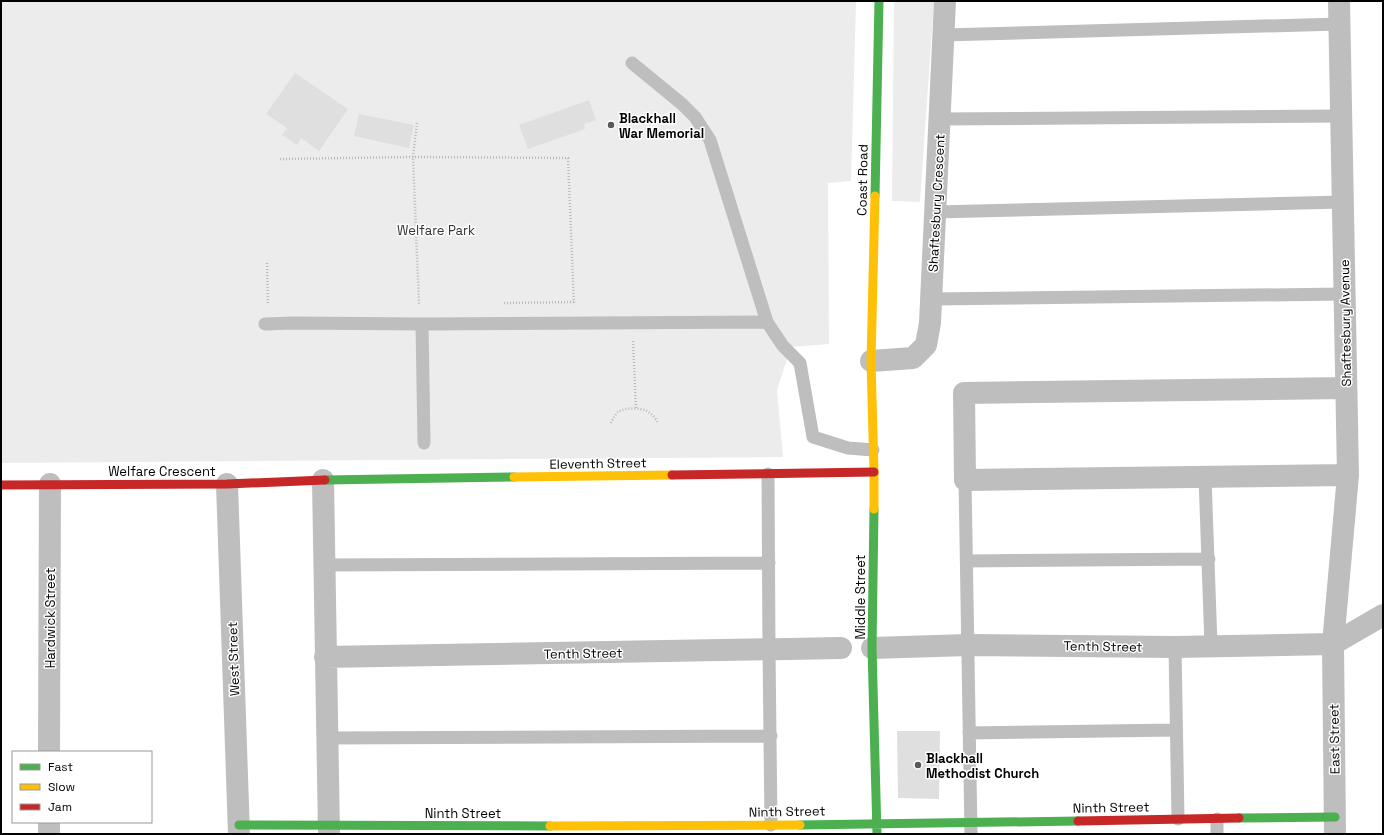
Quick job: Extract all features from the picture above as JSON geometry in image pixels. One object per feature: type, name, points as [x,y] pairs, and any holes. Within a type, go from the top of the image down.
[{"type":"street","name":"Coast Road","points":[[871,360],[879,1]]},
{"type":"street","name":"Shaftesbury Crescent","points":[[871,360],[913,358],[926,345],[930,323],[945,1]]},
{"type":"street","name":"Shaftesbury Avenue","points":[[1333,644],[1348,475],[1339,1]]},
{"type":"street","name":"Middle Street","points":[[871,360],[874,472],[872,648],[876,834]]},
{"type":"street","points":[[1346,388],[964,393],[965,480],[1348,475]]},
{"type":"street","name":"Eleventh Street","points":[[323,480],[874,472]]},
{"type":"street","points":[[323,480],[329,830]]},
{"type":"street","name":"Welfare Crescent","points":[[1,485],[227,484],[323,480]]},
{"type":"street","name":"Hardwick Street","points":[[49,751],[50,484]]},
{"type":"street","name":"West Street","points":[[227,484],[239,829]]},
{"type":"street","points":[[1333,644],[1383,615]]},
{"type":"street","name":"Tenth Street","points":[[872,648],[968,645],[1175,646],[1333,644]]},
{"type":"street","name":"East Street","points":[[1333,644],[1335,826]]},
{"type":"street","name":"Tenth Street","points":[[325,657],[841,648]]},
{"type":"street","name":"Ninth Street","points":[[239,829],[474,830],[876,823],[971,828],[1178,819],[1217,819],[1335,826]]},
{"type":"street","points":[[49,823],[49,834]]},
{"type":"lane","points":[[943,35],[1340,24]]},
{"type":"lane","points":[[632,63],[682,104],[695,118],[710,140],[767,322],[783,346],[800,363],[813,437],[848,448],[873,450]]},
{"type":"lane","points":[[940,119],[1341,116]]},
{"type":"lane","points":[[935,212],[1343,202]]},
{"type":"lane","points":[[931,299],[1344,294]]},
{"type":"lane","points":[[268,324],[767,322]]},
{"type":"lane","points":[[422,324],[424,443]]},
{"type":"lane","points":[[768,474],[771,825]]},
{"type":"lane","points":[[1205,477],[1211,645]]},
{"type":"lane","points":[[965,480],[971,828]]},
{"type":"lane","points":[[967,561],[1209,559]]},
{"type":"lane","points":[[324,566],[769,563]]},
{"type":"lane","points":[[1175,646],[1178,819]]},
{"type":"lane","points":[[969,733],[1176,730]]},
{"type":"lane","points":[[327,738],[771,736]]},
{"type":"lane","points":[[1217,819],[1217,834]]},
{"type":"path","points":[[417,123],[413,157],[419,304]]},
{"type":"path","points":[[280,159],[413,157],[568,158],[575,323]]},
{"type":"path","points":[[267,263],[268,324]]},
{"type":"path","points":[[633,323],[636,409]]},
{"type":"path","points":[[610,423],[618,412],[624,409],[647,411],[658,423]]},
{"type":"green space","name":"Welfare Park","points":[[1,1],[856,1],[851,181],[828,183],[829,344],[791,347],[777,390],[783,457],[1,463]]},
{"type":"green space","points":[[894,1],[934,1],[920,202],[892,201]]},
{"type":"building","points":[[295,73],[348,109],[319,151],[301,138],[297,145],[282,135],[287,128],[266,114]]},
{"type":"building","points":[[589,100],[596,120],[584,124],[585,129],[528,149],[519,125]]},
{"type":"building","points":[[359,114],[414,125],[409,148],[354,136]]},
{"type":"building","name":"Blackhall Methodist Church","points":[[897,731],[940,731],[939,799],[898,798]]},
{"type":"traffic: fast","points":[[875,196],[879,1]]},
{"type":"traffic: fast","points":[[325,480],[514,477]]},
{"type":"traffic: fast","points":[[874,509],[872,648],[877,834]]},
{"type":"traffic: fast","points":[[1239,818],[1335,817]]},
{"type":"traffic: fast","points":[[800,825],[1078,821]]},
{"type":"traffic: fast","points":[[239,825],[550,826]]},
{"type":"traffic: slow","points":[[874,509],[871,361],[875,196]]},
{"type":"traffic: slow","points":[[514,477],[672,475]]},
{"type":"traffic: slow","points":[[550,826],[800,825]]},
{"type":"traffic: jam","points":[[672,475],[874,472]]},
{"type":"traffic: jam","points":[[1,485],[227,484],[325,480]]},
{"type":"traffic: jam","points":[[1078,821],[1239,818]]},
{"type":"place","name":"Blackhall War Memorial","points":[[611,125]]},
{"type":"place","name":"Blackhall Methodist Church","points":[[918,765]]}]
